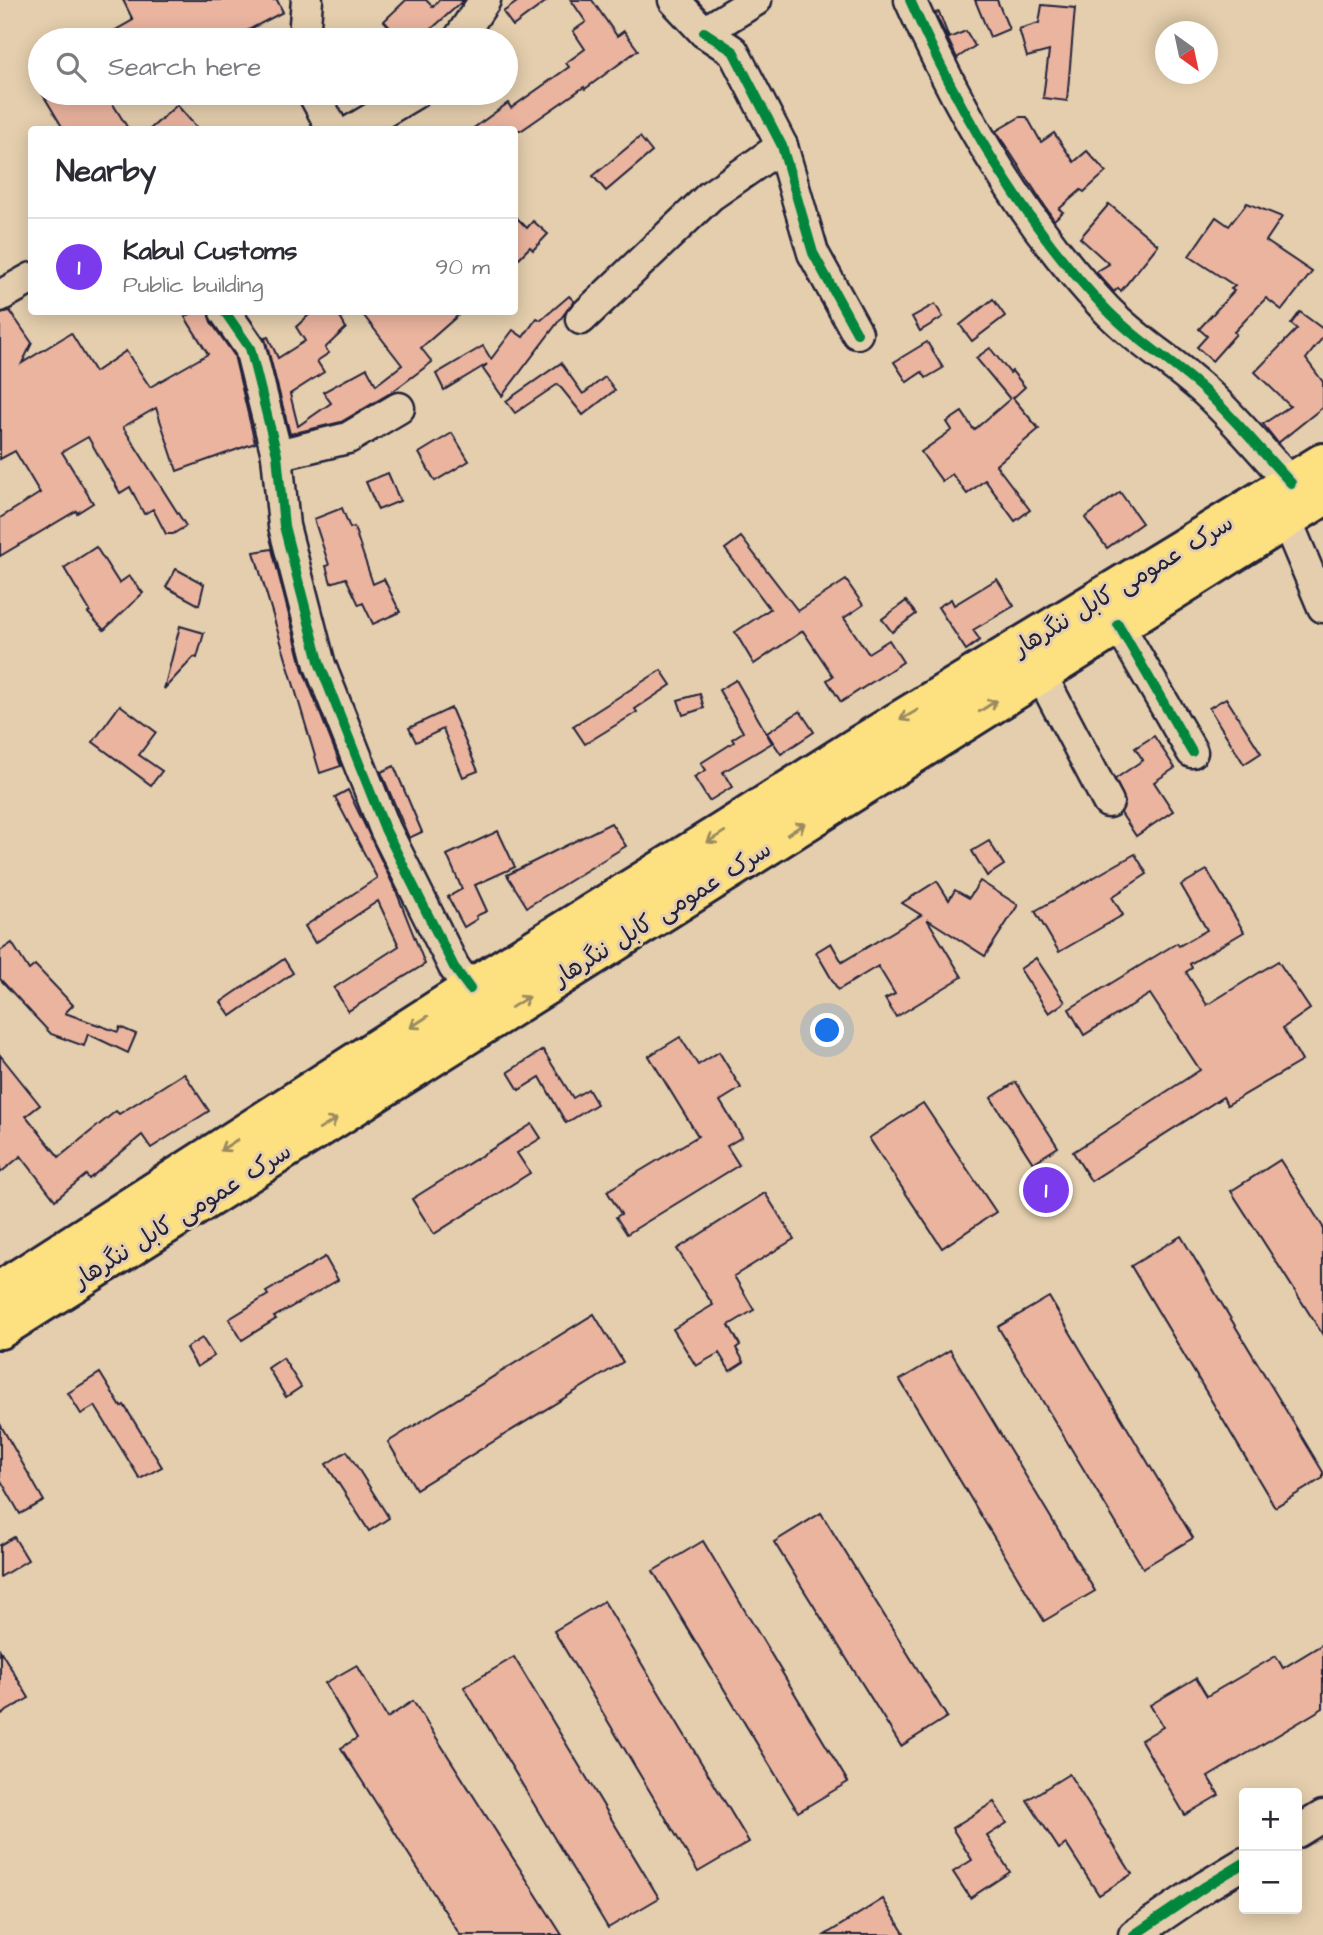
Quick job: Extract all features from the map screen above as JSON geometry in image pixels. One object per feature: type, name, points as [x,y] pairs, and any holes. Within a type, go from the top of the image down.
[{"type":"highway","name":"سرک عمومی کابل ننگرهار","points":[[0,1329],[1118,624],[1300,499],[1323,463]]},
{"type":"highway","name":"سرک عمومی کابل ننگرهار","points":[[0,1291],[470,989],[855,748],[1300,499]]},
{"type":"street","points":[[306,28],[307,0]]},
{"type":"street","points":[[466,28],[485,0]]},
{"type":"street","points":[[674,0],[704,32],[733,51],[782,145],[813,253],[858,333]]},
{"type":"street","points":[[704,32],[756,0]]},
{"type":"street","points":[[909,0],[934,54],[1034,224],[1107,310],[1208,393],[1300,499],[1323,607]]},
{"type":"street","points":[[319,105],[331,126]]},
{"type":"street","points":[[359,126],[395,105]]},
{"type":"street","points":[[581,319],[710,196],[782,145]]},
{"type":"street","points":[[0,296],[28,280]]},
{"type":"street","points":[[227,315],[250,348],[277,455],[284,526],[320,665],[385,829],[454,967],[470,989]]},
{"type":"street","points":[[277,455],[348,438],[399,408]]},
{"type":"street","points":[[1118,624],[1192,752]]},
{"type":"street","points":[[1040,673],[1108,802]]},
{"type":"street","points":[[1302,1829],[1323,1816]]},
{"type":"street","points":[[1134,1935],[1239,1866]]},
{"type":"building","points":[[123,0],[277,0],[283,12],[252,28],[119,28],[133,20]]},
{"type":"building","points":[[406,0],[426,0],[433,7],[439,0],[464,0],[432,28],[390,28],[384,21]]},
{"type":"building","points":[[520,0],[548,0],[513,26],[503,12]]},
{"type":"building","points":[[571,0],[592,0],[617,36],[624,31],[638,50],[522,130],[518,130],[518,126],[476,126],[505,105],[511,108],[518,105],[569,67],[566,63],[585,49],[573,31],[586,22]]},
{"type":"building","points":[[975,0],[997,0],[1009,29],[990,37]]},
{"type":"building","points":[[1042,5],[1075,8],[1067,101],[1043,98],[1049,51],[1027,57],[1019,29],[1039,23]]},
{"type":"building","points":[[939,12],[949,38],[966,31],[975,46],[957,58],[935,13]]},
{"type":"building","points":[[49,105],[113,105],[127,126],[62,126]]},
{"type":"building","points":[[177,105],[195,126],[153,126]]},
{"type":"building","points":[[1020,117],[1027,117],[1041,142],[1054,133],[1074,162],[1087,151],[1106,172],[1084,192],[1081,190],[1059,209],[1063,212],[1054,220],[996,131]]},
{"type":"building","points":[[640,137],[652,152],[606,191],[593,176]]},
{"type":"building","points":[[1247,203],[1282,217],[1266,241],[1312,272],[1282,310],[1266,298],[1234,332],[1236,334],[1212,361],[1197,347],[1207,336],[1199,329],[1234,291],[1231,289],[1235,286],[1189,256],[1216,217],[1229,226]]},
{"type":"building","points":[[1109,204],[1158,245],[1121,291],[1118,288],[1114,292],[1096,272],[1109,264],[1080,238]]},
{"type":"building","points":[[518,219],[527,228],[533,221],[548,234],[533,250],[530,247],[518,259]]},
{"type":"building","points":[[569,296],[574,301],[502,396],[483,369],[487,364],[444,390],[436,374],[483,346],[491,359],[513,330],[523,337],[537,318],[541,320]]},
{"type":"building","points":[[993,299],[1005,316],[972,341],[960,325]]},
{"type":"building","points":[[935,304],[943,317],[920,331],[912,317]]},
{"type":"building","points":[[10,311],[32,343],[22,363],[71,333],[95,372],[126,351],[150,387],[208,354],[185,317],[209,315],[234,355],[255,443],[177,471],[156,408],[123,427],[186,526],[173,534],[166,534],[153,509],[144,514],[130,487],[120,493],[88,437],[62,452],[93,503],[0,556],[0,518],[40,493],[15,451],[0,459],[0,313]]},
{"type":"building","points":[[1300,312],[1323,329],[1323,337],[1306,359],[1323,382],[1323,407],[1278,443],[1263,424],[1290,406],[1255,372],[1297,329],[1291,324]]},
{"type":"building","points":[[309,315],[339,315],[346,328],[325,348],[329,353],[317,361],[324,372],[290,394],[298,426],[331,403],[323,392],[367,368],[376,385],[402,365],[363,315],[459,315],[421,348],[432,362],[392,392],[341,422],[290,434],[265,338],[268,337],[278,358],[305,341],[296,327]]},
{"type":"building","points":[[927,342],[943,368],[926,378],[922,372],[907,382],[894,362]]},
{"type":"building","points":[[990,348],[1025,387],[1013,398],[1039,429],[996,465],[1030,510],[1015,521],[985,480],[967,494],[952,474],[942,481],[921,452],[952,430],[947,422],[962,412],[974,430],[1010,399],[976,358]]},
{"type":"building","points":[[561,363],[583,394],[605,377],[615,390],[583,415],[558,384],[515,413],[506,401]]},
{"type":"building","points":[[452,433],[469,461],[435,481],[419,453]]},
{"type":"building","points":[[388,473],[400,501],[378,510],[366,482]]},
{"type":"building","points":[[1120,492],[1142,523],[1107,548],[1085,518]]},
{"type":"building","points":[[342,508],[350,528],[354,527],[373,584],[384,579],[400,612],[373,624],[363,603],[359,605],[346,578],[331,583],[326,566],[329,565],[314,519]]},
{"type":"building","points":[[741,537],[798,611],[846,580],[863,605],[844,618],[868,653],[889,640],[903,662],[841,702],[827,680],[833,676],[803,631],[754,664],[735,632],[770,609],[725,549]]},
{"type":"building","points":[[96,547],[119,583],[129,576],[143,593],[104,630],[88,613],[90,611],[64,568]]},
{"type":"building","points":[[272,549],[303,670],[341,766],[320,773],[254,552]]},
{"type":"building","points":[[176,569],[204,584],[199,605],[166,587]]},
{"type":"building","points":[[997,579],[1014,606],[973,630],[980,640],[966,650],[938,607],[951,599],[954,605]]},
{"type":"building","points":[[906,601],[916,614],[892,632],[882,619]]},
{"type":"building","points":[[180,626],[204,633],[197,658],[194,657],[164,689]]},
{"type":"building","points":[[661,670],[671,685],[635,709],[637,712],[585,744],[573,726]]},
{"type":"building","points":[[736,680],[772,743],[723,772],[732,787],[709,801],[694,777],[706,770],[701,763],[734,742],[732,739],[743,732],[719,690]]},
{"type":"building","points":[[700,694],[704,708],[683,715],[678,700]]},
{"type":"building","points":[[1226,698],[1261,753],[1244,764],[1209,708]]},
{"type":"building","points":[[120,705],[156,732],[139,755],[162,771],[151,785],[93,742]]},
{"type":"building","points":[[451,708],[478,771],[463,777],[443,729],[416,742],[409,728]]},
{"type":"building","points":[[800,711],[814,732],[781,754],[767,733]]},
{"type":"building","points":[[1154,736],[1175,768],[1154,782],[1173,811],[1136,836],[1121,813],[1125,802],[1115,779],[1143,760],[1135,748]]},
{"type":"building","points":[[394,766],[422,832],[409,838],[381,772]]},
{"type":"building","points":[[348,790],[396,891],[425,964],[348,1011],[334,988],[399,946],[378,901],[315,943],[305,926],[377,878],[335,797]]},
{"type":"building","points":[[611,823],[626,846],[527,907],[507,875]]},
{"type":"building","points":[[498,831],[515,867],[475,885],[487,911],[476,916],[477,919],[464,927],[448,897],[462,889],[447,855]]},
{"type":"building","points":[[989,841],[1004,865],[987,876],[972,851]]},
{"type":"building","points":[[1135,854],[1147,874],[1112,897],[1123,915],[1059,952],[1035,911]]},
{"type":"building","points":[[1207,870],[1244,932],[1190,964],[1192,968],[1186,972],[1207,1005],[1278,961],[1310,1009],[1283,1028],[1302,1061],[1227,1105],[1223,1097],[1091,1181],[1073,1152],[1200,1070],[1150,994],[1084,1035],[1069,1009],[1177,943],[1179,946],[1207,930],[1181,885]]},
{"type":"building","points":[[937,881],[949,900],[955,890],[969,898],[980,881],[1018,905],[985,956],[927,919],[962,977],[896,1017],[885,999],[895,994],[878,966],[838,990],[816,952],[831,943],[842,962],[921,915],[902,903]]},
{"type":"building","points":[[12,943],[29,970],[35,965],[73,1005],[65,1013],[118,1032],[120,1027],[136,1034],[128,1053],[88,1034],[84,1046],[51,1034],[0,979],[0,951]]},
{"type":"building","points":[[1036,958],[1065,1002],[1049,1013],[1020,969]]},
{"type":"building","points":[[284,959],[293,973],[231,1016],[221,1002]]},
{"type":"building","points":[[680,1037],[698,1065],[719,1052],[741,1088],[720,1101],[742,1137],[727,1146],[739,1165],[627,1234],[616,1217],[621,1214],[607,1191],[698,1136],[649,1056]]},
{"type":"building","points":[[543,1050],[573,1098],[588,1089],[597,1104],[566,1123],[540,1077],[519,1090],[508,1072]]},
{"type":"building","points":[[0,1055],[40,1105],[26,1116],[59,1157],[116,1111],[119,1114],[184,1073],[209,1111],[151,1148],[142,1135],[89,1179],[86,1175],[55,1200],[21,1156],[0,1173]]},
{"type":"building","points":[[1016,1082],[1058,1147],[1033,1163],[991,1098]]},
{"type":"building","points":[[923,1103],[996,1212],[942,1248],[869,1138]]},
{"type":"building","points":[[532,1124],[541,1138],[517,1153],[530,1173],[434,1234],[412,1199]]},
{"type":"building","points":[[1280,1160],[1323,1227],[1323,1335],[1231,1191]]},
{"type":"building","points":[[765,1193],[794,1239],[734,1276],[754,1310],[729,1325],[740,1345],[736,1348],[744,1362],[730,1371],[719,1353],[696,1366],[673,1329],[713,1305],[677,1249]]},
{"type":"building","points":[[1181,1236],[1323,1472],[1323,1478],[1275,1507],[1131,1266]]},
{"type":"building","points":[[325,1257],[338,1280],[274,1317],[276,1319],[242,1340],[229,1319],[268,1295],[266,1292]]},
{"type":"building","points":[[1049,1297],[1193,1538],[1143,1568],[998,1327]]},
{"type":"building","points":[[594,1314],[623,1362],[416,1489],[388,1442]]},
{"type":"building","points":[[202,1338],[214,1356],[197,1367],[186,1348]]},
{"type":"building","points":[[950,1350],[1095,1591],[1044,1621],[900,1380]]},
{"type":"building","points":[[283,1358],[301,1387],[286,1397],[268,1368]]},
{"type":"building","points":[[100,1373],[121,1407],[124,1405],[162,1467],[140,1479],[95,1406],[81,1414],[68,1393]]},
{"type":"building","points":[[0,1424],[44,1501],[20,1514],[0,1479]]},
{"type":"building","points":[[347,1451],[389,1518],[369,1531],[326,1464]]},
{"type":"building","points":[[821,1513],[947,1717],[901,1746],[774,1542]]},
{"type":"building","points":[[14,1537],[28,1560],[0,1577],[0,1545]]},
{"type":"building","points":[[703,1541],[848,1782],[798,1812],[653,1571]]},
{"type":"building","points":[[604,1601],[749,1842],[698,1872],[554,1631]]},
{"type":"building","points":[[1323,1644],[1323,1708],[1208,1777],[1219,1795],[1185,1815],[1141,1740],[1163,1727],[1150,1705],[1196,1678],[1207,1696],[1276,1656],[1283,1668]]},
{"type":"building","points":[[0,1650],[29,1698],[0,1715]]},
{"type":"building","points":[[514,1657],[659,1898],[608,1928],[464,1687]]},
{"type":"building","points":[[357,1665],[387,1718],[413,1701],[562,1935],[460,1935],[341,1748],[357,1738],[325,1683]]},
{"type":"building","points":[[1069,1774],[1132,1874],[1099,1895],[1066,1844],[1059,1849],[1027,1800]]},
{"type":"building","points":[[994,1802],[1007,1823],[987,1836],[1010,1872],[970,1898],[953,1872],[972,1860],[952,1828]]},
{"type":"building","points":[[883,1899],[905,1935],[825,1935]]},
{"type":"cycle path","points":[[910,0],[971,123],[994,163],[1046,238],[1105,308],[1129,331],[1207,393],[1291,483]]},
{"type":"cycle path","points":[[704,32],[733,51],[782,146],[813,253],[857,333]]},
{"type":"cycle path","points":[[227,315],[250,348],[277,455],[284,526],[320,665],[385,829],[454,967],[470,989]]},
{"type":"cycle path","points":[[1118,624],[1192,752]]},
{"type":"cycle path","points":[[1134,1935],[1239,1866]]},
{"type":"place","name":"Kabul Customs","points":[[1046,1190]]}]
